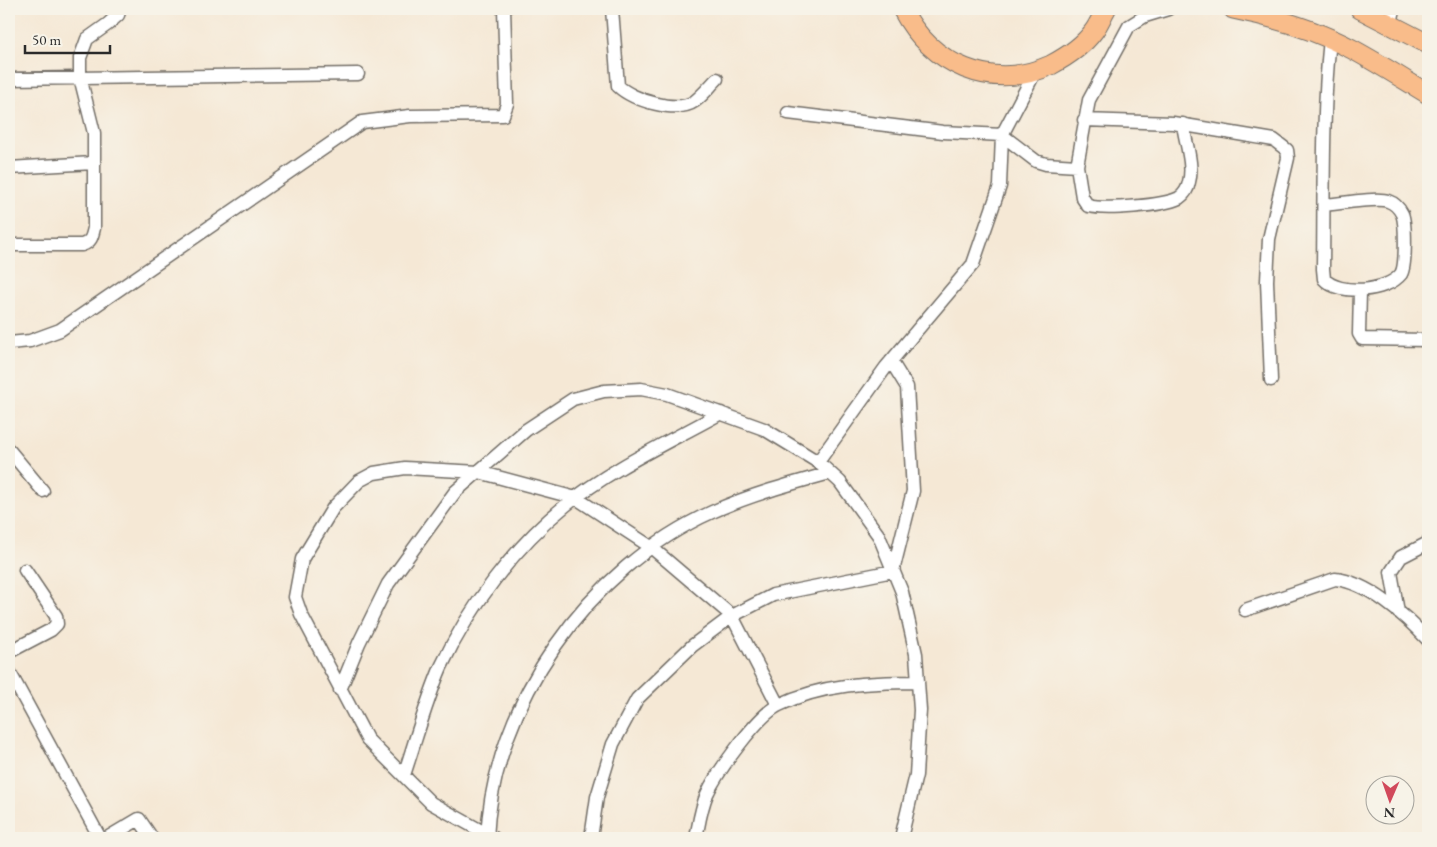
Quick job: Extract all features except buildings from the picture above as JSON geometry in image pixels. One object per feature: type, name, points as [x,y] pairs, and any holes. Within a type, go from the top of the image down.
[{"type":"highway","points":[[902,9],[912,27],[930,48],[953,64],[980,73],[1008,76],[1035,72],[1068,57],[1093,32],[1106,9]]},
{"type":"highway","points":[[1233,9],[1262,14],[1351,48],[1428,94]]},
{"type":"highway","points":[[1360,9],[1393,16],[1428,44]]},
{"type":"street","points":[[9,245],[82,245],[90,241],[94,228],[94,133],[80,76],[80,58],[87,40],[118,15],[120,9]]},
{"type":"street","points":[[9,343],[30,341],[60,330],[362,122],[410,116],[503,115],[506,104],[504,9]]},
{"type":"street","points":[[612,9],[618,86],[626,94],[644,102],[678,105],[694,102],[717,79]]},
{"type":"street","points":[[1168,9],[1145,16],[1129,26],[1089,100],[1077,166],[1082,197],[1088,206],[1102,209],[1142,206],[1179,198],[1186,192],[1190,180],[1183,124]]},
{"type":"street","points":[[1324,205],[1386,200],[1398,208],[1403,215],[1405,265],[1401,273],[1388,283],[1360,291],[1335,287],[1324,279],[1324,205],[1326,73],[1330,39]]},
{"type":"street","points":[[818,462],[891,361],[973,264],[1000,186],[1002,135],[1035,72]]},
{"type":"street","points":[[9,79],[80,76],[358,74]]},
{"type":"street","points":[[788,113],[943,132],[1002,135],[1036,161],[1046,164],[1077,166]]},
{"type":"street","points":[[1084,120],[1183,124],[1274,140],[1287,150],[1288,158],[1269,239],[1267,282],[1271,380]]},
{"type":"street","points":[[9,168],[93,163]]},
{"type":"street","points":[[1360,291],[1359,334],[1362,339],[1428,340]]},
{"type":"street","points":[[891,361],[907,387],[913,491],[893,571]]},
{"type":"street","points":[[340,690],[359,643],[388,584],[455,492],[549,414],[573,399],[604,391],[642,389],[667,394],[764,428],[818,462],[840,482],[880,536],[902,592],[916,654],[920,710],[916,775],[901,838]]},
{"type":"street","points":[[404,775],[441,668],[480,600],[518,552],[564,506],[603,479],[721,413]]},
{"type":"street","points":[[9,450],[43,491]]},
{"type":"street","points":[[778,705],[732,616],[651,547],[576,498],[479,472],[405,468],[380,471],[358,481],[333,508],[302,559],[295,597],[301,614],[367,739],[431,803],[490,837],[493,790],[502,755],[519,706],[549,652],[595,596],[651,547],[711,512],[774,489],[830,473]]},
{"type":"street","points":[[1398,612],[1391,572],[1401,557],[1428,543]]},
{"type":"street","points":[[9,652],[51,630],[57,624],[56,616],[26,570]]},
{"type":"street","points":[[591,838],[596,797],[613,744],[637,700],[692,646],[732,616],[773,595],[893,571]]},
{"type":"street","points":[[1245,610],[1335,579],[1351,582],[1384,601],[1428,640]]},
{"type":"street","points":[[9,671],[100,838]]},
{"type":"street","points":[[696,838],[708,791],[723,767],[761,719],[778,705],[819,692],[861,682],[918,682]]},
{"type":"street","points":[[106,838],[139,819],[152,838]]}]
